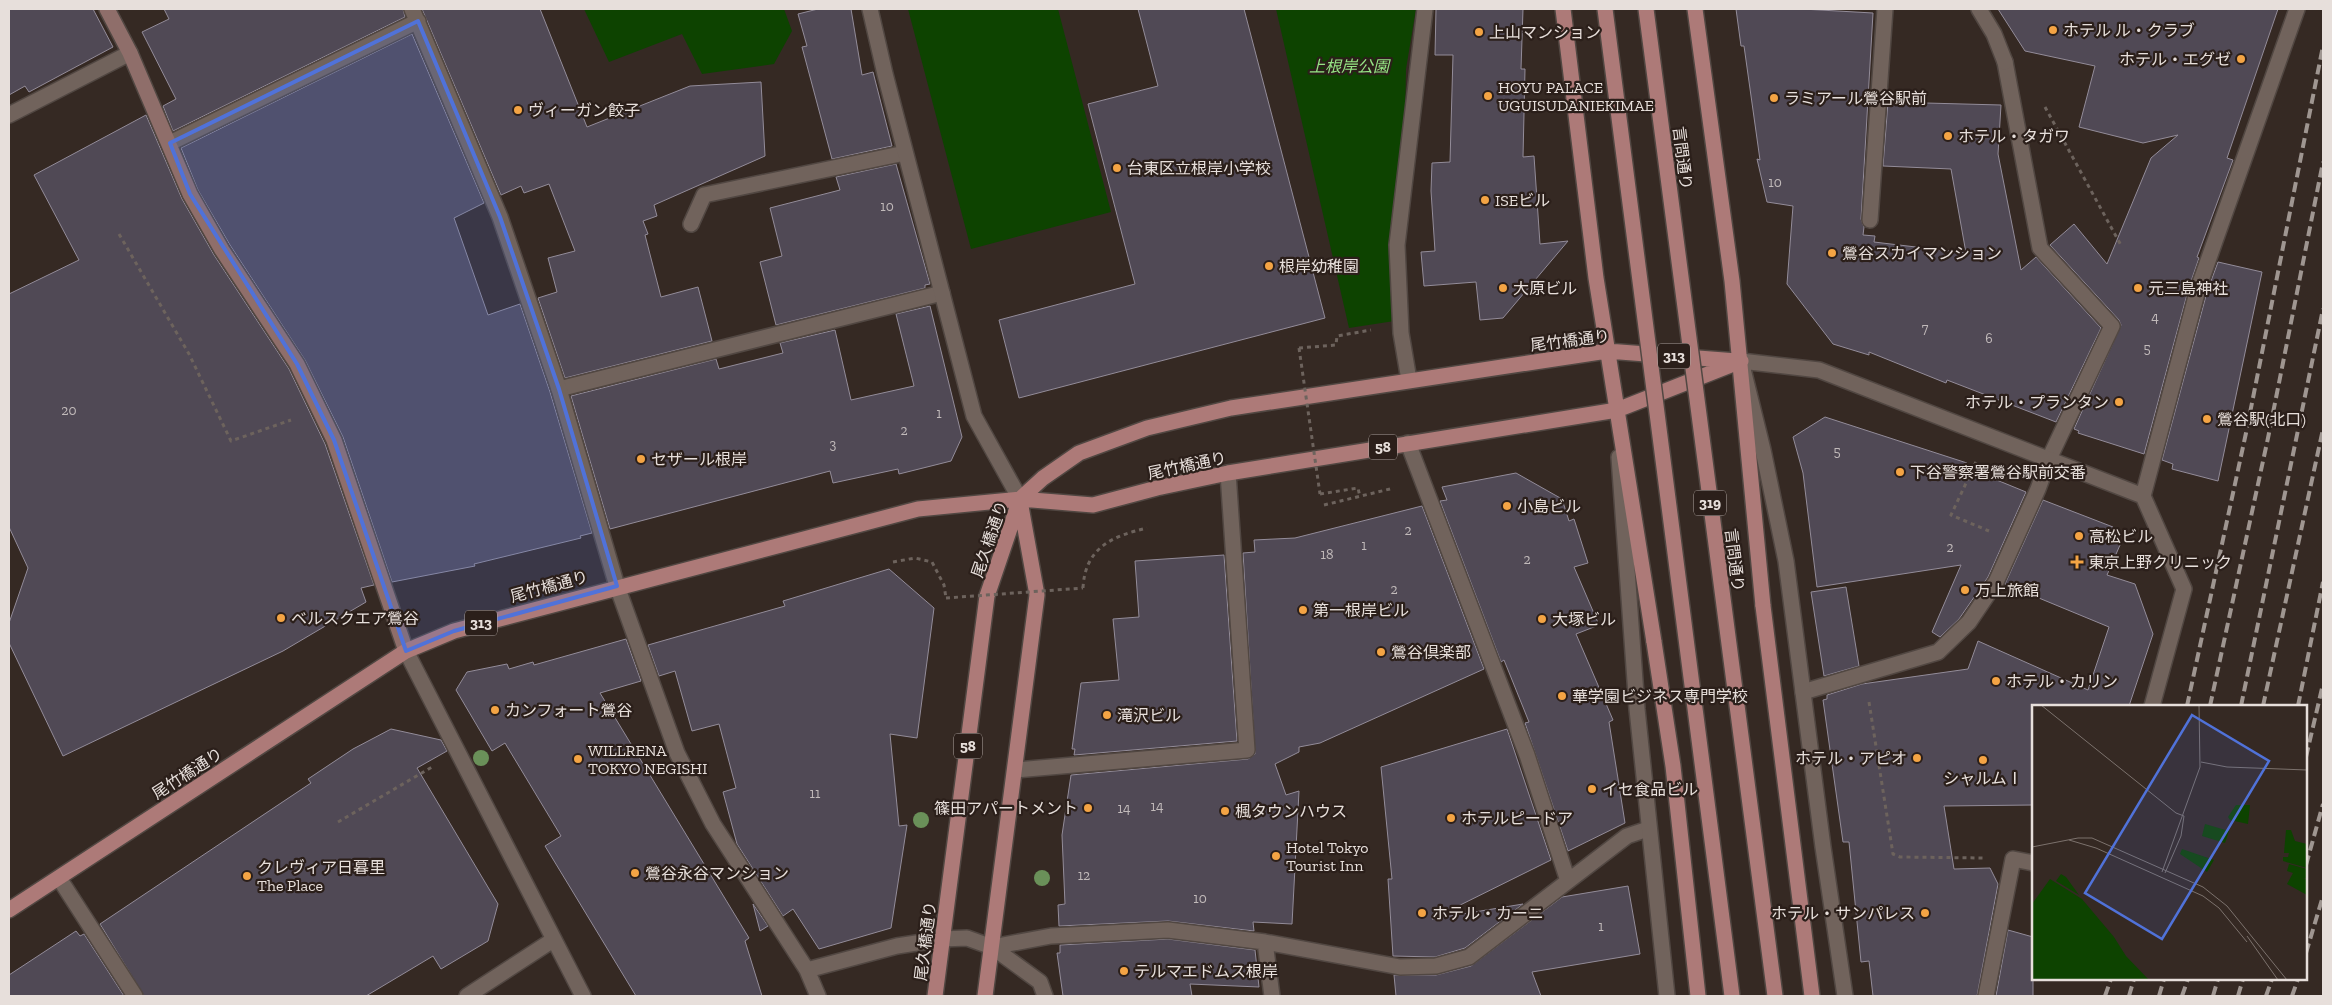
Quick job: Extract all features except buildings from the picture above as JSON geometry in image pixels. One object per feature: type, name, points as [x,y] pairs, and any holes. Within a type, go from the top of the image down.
[{"type":"main road","points":[[1563,9],[1607,351],[1673,766],[1698,996]]},
{"type":"main road","name":"319","points":[[1606,9],[1732,996]]},
{"type":"main road","name":"言問通り","points":[[1646,9],[1774,996]]},
{"type":"main road","points":[[1695,9],[1741,361],[1764,606],[1812,996]]},
{"type":"main road","name":"尾竹橋通り","points":[[1020,499],[1043,478],[1079,453],[1147,428],[1230,408],[1607,351],[1741,361]]},
{"type":"main road","name":"尾竹橋通り","points":[[9,910],[406,651],[461,628],[918,509],[1020,499],[1093,505],[1157,488],[1228,473],[1617,410],[1741,361]]},
{"type":"main road","name":"尾久橋通り","points":[[985,996],[1037,595],[1020,499]]},
{"type":"main road","name":"尾久橋通り","points":[[935,996],[988,596],[1020,499]]},
{"type":"street","points":[[107,9],[130,53],[170,143],[190,194],[222,250],[297,364],[334,440],[406,651],[583,996]]},
{"type":"street","points":[[870,9],[905,153],[974,416],[1020,499]]},
{"type":"street","points":[[1409,380],[1401,333],[1397,245],[1425,9]]},
{"type":"street","points":[[1870,220],[1885,9]]},
{"type":"street","points":[[1803,692],[1938,652],[1969,622],[1996,582],[2049,459],[2112,326],[2040,248],[2005,62],[1994,34],[1979,9]]},
{"type":"street","points":[[2152,705],[2184,589],[2143,496],[2198,289],[2298,9]]},
{"type":"street","points":[[170,143],[415,15],[500,217],[559,389],[617,586],[677,753],[713,824],[807,970],[818,996]]},
{"type":"street","points":[[9,115],[130,53]]},
{"type":"street","points":[[691,224],[704,194],[905,153]]},
{"type":"street","points":[[559,389],[942,294]]},
{"type":"street","points":[[1845,996],[1786,561],[1763,450],[1741,361],[1819,370],[2143,496]]},
{"type":"street","points":[[1617,410],[1629,610],[1648,829],[1667,996]]},
{"type":"street","points":[[1408,443],[1527,754],[1568,881]]},
{"type":"street","points":[[1015,770],[1247,750],[1228,473]]},
{"type":"street","points":[[992,947],[1051,936],[1168,930],[1265,942],[1400,967],[1436,966],[1469,956],[1627,836],[1648,829]]},
{"type":"street","points":[[1986,996],[2012,859],[2032,864]]},
{"type":"street","points":[[59,878],[135,996]]},
{"type":"street","points":[[807,970],[897,946],[942,939],[967,938],[992,947],[1040,982],[1044,996]]},
{"type":"street","points":[[467,996],[553,940]]},
{"type":"street","points":[[1265,942],[1272,996]]},
{"type":"path","points":[[2052,121],[2122,246]]},
{"type":"path","points":[[119,234],[189,354],[231,441],[319,410]]},
{"type":"path","points":[[1360,497],[1358,488],[1320,494],[1299,348],[1336,345],[1336,336],[1373,330]]},
{"type":"path","points":[[1988,435],[1951,515],[2014,542]]},
{"type":"path","points":[[1324,504],[1397,487]]},
{"type":"path","points":[[893,562],[914,558],[932,562],[944,584],[946,598],[1083,588],[1086,568],[1102,546],[1124,533],[1146,528]]},
{"type":"path","points":[[1864,674],[1893,854],[1900,857],[2012,859]]},
{"type":"path","points":[[338,822],[458,752]]},
{"type":"highlighted area","points":[[418,21],[500,217],[559,389],[617,586],[454,631],[406,651],[334,440],[297,364],[190,194],[170,143]]},
{"type":"green space","points":[[584,9],[784,9],[792,31],[774,64],[702,74],[682,34],[609,62]]},
{"type":"green space","points":[[908,9],[1058,9],[1111,212],[971,249]]},
{"type":"green space","name":"上根岸公園","points":[[1276,9],[1416,9],[1406,69],[1401,320],[1349,328]]},
{"type":"railway","points":[[2187,705],[2246,433],[2323,46]]},
{"type":"railway","points":[[2210,705],[2268,438],[2323,162]]},
{"type":"railway","points":[[2241,705],[2323,309]]},
{"type":"railway","points":[[2263,705],[2323,429]]},
{"type":"railway","points":[[2298,705],[2323,582]]},
{"type":"railway","points":[[2307,753],[2323,684]]},
{"type":"railway","points":[[2307,861],[2323,804]]},
{"type":"railway","points":[[2307,950],[2323,896]]},
{"type":"railway","points":[[2105,996],[2111,980]]},
{"type":"railway","points":[[2129,996],[2134,980]]},
{"type":"railway","points":[[2159,996],[2164,980]]},
{"type":"railway","points":[[2182,996],[2188,980]]},
{"type":"railway","points":[[2213,996],[2218,980]]},
{"type":"railway","points":[[2238,996],[2243,980]]},
{"type":"railway","points":[[2266,996],[2272,980]]},
{"type":"railway","points":[[2292,996],[2298,980]]},
{"type":"place","name":"ホテル ル・クラブ","points":[[2053,30]]},
{"type":"place","name":"上山マンション","points":[[1479,32]]},
{"type":"place","name":"ホテル・エグゼ","points":[[2241,59]]},
{"type":"place","name":"HOYU PALACE UGUISUDANIEKIMAE","points":[[1488,96]]},
{"type":"place","name":"ラミアール鶯谷駅前","points":[[1774,98]]},
{"type":"place","name":"ヴィーガン餃子","points":[[518,110]]},
{"type":"place","name":"ホテル・タガワ","points":[[1948,136]]},
{"type":"place","name":"台東区立根岸小学校","points":[[1117,168]]},
{"type":"place","name":"ISEビル","points":[[1485,200]]},
{"type":"place","name":"鶯谷スカイマンション","points":[[1832,253]]},
{"type":"place","name":"根岸幼稚園","points":[[1269,266]]},
{"type":"place","name":"大原ビル","points":[[1503,288]]},
{"type":"place","name":"元三島神社","points":[[2138,288]]},
{"type":"place","name":"ホテル・プランタン","points":[[2119,402]]},
{"type":"place","name":"鶯谷駅(北口)","points":[[2207,419]]},
{"type":"place","name":"セザール根岸","points":[[641,459]]},
{"type":"place","name":"下谷警察署鶯谷駅前交番","points":[[1900,472]]},
{"type":"place","name":"小島ビル","points":[[1507,506]]},
{"type":"place","name":"高松ビル","points":[[2079,536]]},
{"type":"place","name":"東京上野クリニック","points":[[2077,562]]},
{"type":"place","name":"万上旅館","points":[[1965,590]]},
{"type":"place","name":"第一根岸ビル","points":[[1303,610]]},
{"type":"place","name":"ベルスクエア鶯谷","points":[[281,618]]},
{"type":"place","name":"大塚ビル","points":[[1542,619]]},
{"type":"place","name":"鶯谷倶楽部","points":[[1381,652]]},
{"type":"place","name":"ホテル・カリン","points":[[1996,681]]},
{"type":"place","name":"華学園ビジネス専門学校","points":[[1562,696]]},
{"type":"place","name":"カンフォート鶯谷","points":[[495,710]]},
{"type":"place","name":"滝沢ビル","points":[[1107,715]]},
{"type":"place","name":"ホテル・アピオ","points":[[1917,758]]},
{"type":"place","name":"WILLRENA TOKYO NEGISHI","points":[[578,759]]},
{"type":"place","name":"シャルムⅠ","points":[[1983,760]]},
{"type":"place","name":"イセ食品ビル","points":[[1592,789]]},
{"type":"place","name":"篠田アパートメント","points":[[1088,808]]},
{"type":"place","name":"楓タウンハウス","points":[[1225,811]]},
{"type":"place","name":"ホテルピードア","points":[[1451,818]]},
{"type":"place","name":"Hotel Tokyo Tourist Inn","points":[[1276,856]]},
{"type":"place","name":"鶯谷永谷マンション","points":[[635,873]]},
{"type":"place","name":"クレヴィア日暮里 The Place","points":[[247,876]]},
{"type":"place","name":"ホテル・カーニ","points":[[1422,913]]},
{"type":"place","name":"ホテル・サンパレス","points":[[1925,913]]},
{"type":"place","name":"テルマエドムス根岸","points":[[1124,971]]}]
